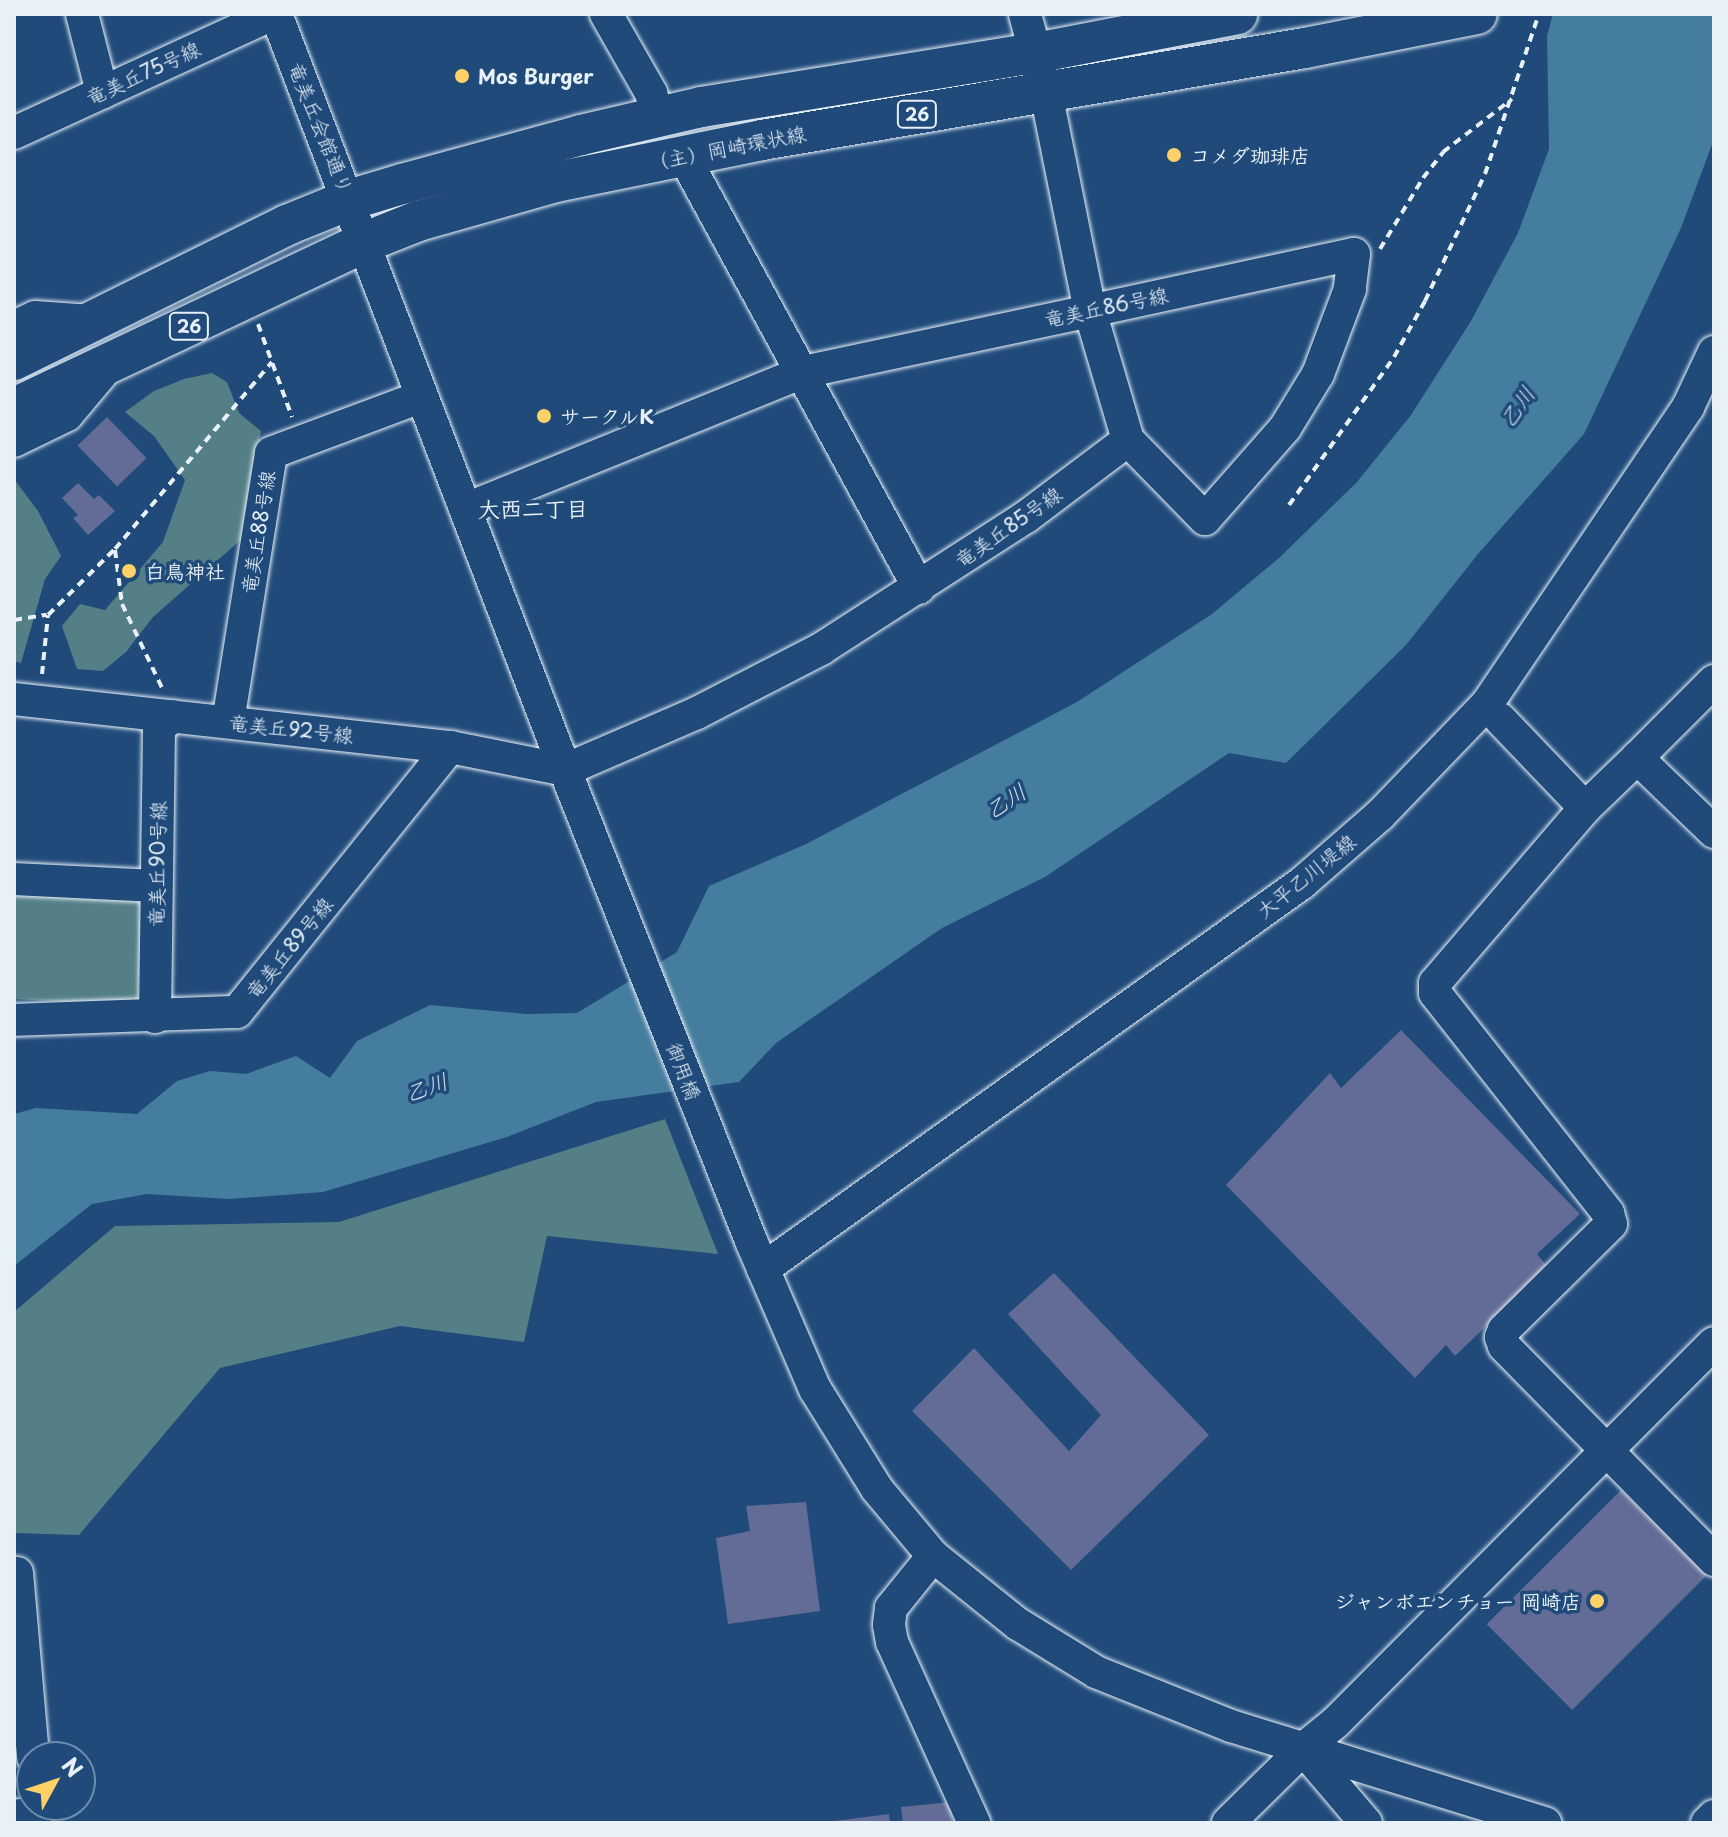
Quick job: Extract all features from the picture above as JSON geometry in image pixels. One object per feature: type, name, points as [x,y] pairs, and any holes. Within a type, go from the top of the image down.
[{"type":"main road","name":"（主）岡崎環状線","points":[[14,360],[287,225],[349,200],[581,135],[701,107],[1035,53],[1237,14]]},
{"type":"main road","name":"（主）岡崎環状線","points":[[14,408],[363,243],[418,221],[556,182],[683,155],[1305,48],[1477,14]]},
{"type":"street","points":[[82,14],[102,92]]},
{"type":"street","name":"竜美丘75号線","points":[[14,133],[274,14]]},
{"type":"street","name":"竜美丘会館通り","points":[[274,14],[349,200],[421,397],[466,509]]},
{"type":"street","points":[[606,14],[651,93],[658,118]]},
{"type":"street","points":[[1025,14],[1046,92],[1090,311],[1128,440]]},
{"type":"street","points":[[683,155],[919,588]]},
{"type":"street","name":"竜美丘86号線","points":[[466,509],[803,372],[1354,254],[1350,289],[1318,374],[1285,428],[1205,519],[1128,440]]},
{"type":"street","points":[[14,327],[35,317],[91,321]]},
{"type":"street","name":"大平乙川堤線","points":[[763,1269],[1302,883],[1380,815],[1487,704],[1688,407],[1714,352]]},
{"type":"street","points":[[14,441],[67,415],[113,361]]},
{"type":"street","name":"竜美丘88号線","points":[[228,722],[271,453],[421,397]]},
{"type":"street","name":"竜美丘85号線","points":[[565,770],[697,713],[821,649],[1026,517],[1128,440]]},
{"type":"street","name":"御用橋","points":[[466,509],[565,770],[763,1269],[815,1389],[877,1489],[933,1556],[1018,1624],[1096,1672],[1192,1712],[1545,1823]]},
{"type":"street","points":[[1714,681],[1585,808],[1435,983],[1435,993],[1608,1213],[1611,1224],[1504,1330],[1501,1337],[1504,1346],[1714,1560]]},
{"type":"street","name":"竜美丘92号線","points":[[27,700],[450,747],[565,770]]},
{"type":"street","name":"竜美丘90号線","points":[[155,1017],[159,728],[173,716]]},
{"type":"street","points":[[1500,719],[1585,808]]},
{"type":"street","name":"竜美丘89号線","points":[[14,1020],[237,1012],[450,747]]},
{"type":"street","points":[[1637,758],[1714,832]]},
{"type":"street","points":[[14,879],[156,886]]},
{"type":"street","points":[[1228,1823],[1303,1749],[1336,1722],[1714,1343]]},
{"type":"street","points":[[933,1556],[891,1608],[889,1625],[892,1642],[974,1823]]},
{"type":"street","points":[[15,1575],[31,1741]]},
{"type":"street","points":[[1303,1749],[1366,1823]]},
{"type":"street","points":[[1707,1823],[1714,1816]]},
{"type":"path","points":[[1289,505],[1361,406],[1419,312],[1458,236],[1514,97],[1539,14]]},
{"type":"path","points":[[1350,289],[1366,272],[1423,178],[1443,152],[1514,97]]},
{"type":"path","points":[[250,299],[301,442]]},
{"type":"path","points":[[27,700],[48,615],[115,549],[272,362]]},
{"type":"path","points":[[115,549],[122,604],[173,716]]},
{"type":"path","points":[[14,620],[48,615]]},
{"type":"green space","points":[[212,373],[227,382],[239,413],[261,431],[244,537],[153,617],[126,652],[103,671],[77,669],[62,626],[80,604],[105,610],[163,542],[185,480],[154,436],[125,412],[154,391],[184,379]]},
{"type":"green space","points":[[14,479],[38,511],[61,556],[45,579],[21,663],[14,661]]},
{"type":"green space","points":[[14,890],[143,897],[137,1006],[14,999]]},
{"type":"green space","points":[[665,1119],[718,1254],[547,1236],[524,1342],[400,1326],[220,1368],[79,1535],[14,1533],[14,1312],[115,1226],[339,1222]]},
{"type":"water","name":"乙川","points":[[1553,14],[1714,14],[1714,139],[1681,228],[1584,434],[1478,554],[1406,645],[1286,763],[1229,753],[1045,877],[942,928],[776,1043],[739,1082],[596,1102],[507,1137],[323,1192],[229,1199],[147,1194],[92,1204],[14,1266],[14,1114],[36,1108],[137,1114],[177,1081],[210,1071],[246,1074],[296,1056],[330,1078],[357,1041],[430,1005],[526,1014],[577,1013],[677,952],[709,886],[806,844],[1077,702],[1212,614],[1279,558],[1357,482],[1411,415],[1471,321],[1518,233],[1549,149],[1547,36]]},
{"type":"building","points":[[107,417],[147,458],[117,486],[78,445]]},
{"type":"building","points":[[78,483],[94,499],[99,495],[115,511],[88,535],[73,518],[78,515],[62,498]]},
{"type":"building","points":[[1401,1030],[1580,1214],[1537,1254],[1548,1267],[1455,1356],[1446,1345],[1415,1378],[1226,1185],[1330,1073],[1341,1088]]},
{"type":"building","points":[[1054,1273],[1209,1435],[1071,1570],[912,1411],[974,1348],[1069,1451],[1101,1415],[1008,1314]]},
{"type":"building","name":"ジャンボエンチョー 岡崎店","points":[[1621,1490],[1707,1576],[1572,1710],[1487,1624]]},
{"type":"building","points":[[806,1502],[820,1611],[728,1624],[716,1538],[750,1531],[746,1506]]},
{"type":"building","points":[[950,1802],[953,1823],[903,1823],[901,1807]]},
{"type":"building","points":[[889,1814],[890,1823],[834,1823],[834,1821]]},
{"type":"place","name":"Mos Burger","points":[[462,76]]},
{"type":"place","name":"コメダ珈琲店","points":[[1174,155]]},
{"type":"place","name":"サークルK","points":[[544,416]]},
{"type":"place","name":"白鳥神社","points":[[129,571]]},
{"type":"place","name":"ジャンボエンチョー 岡崎店","points":[[1597,1601]]},
{"type":"district","name":"大西二丁目","points":[[533,508]]}]
